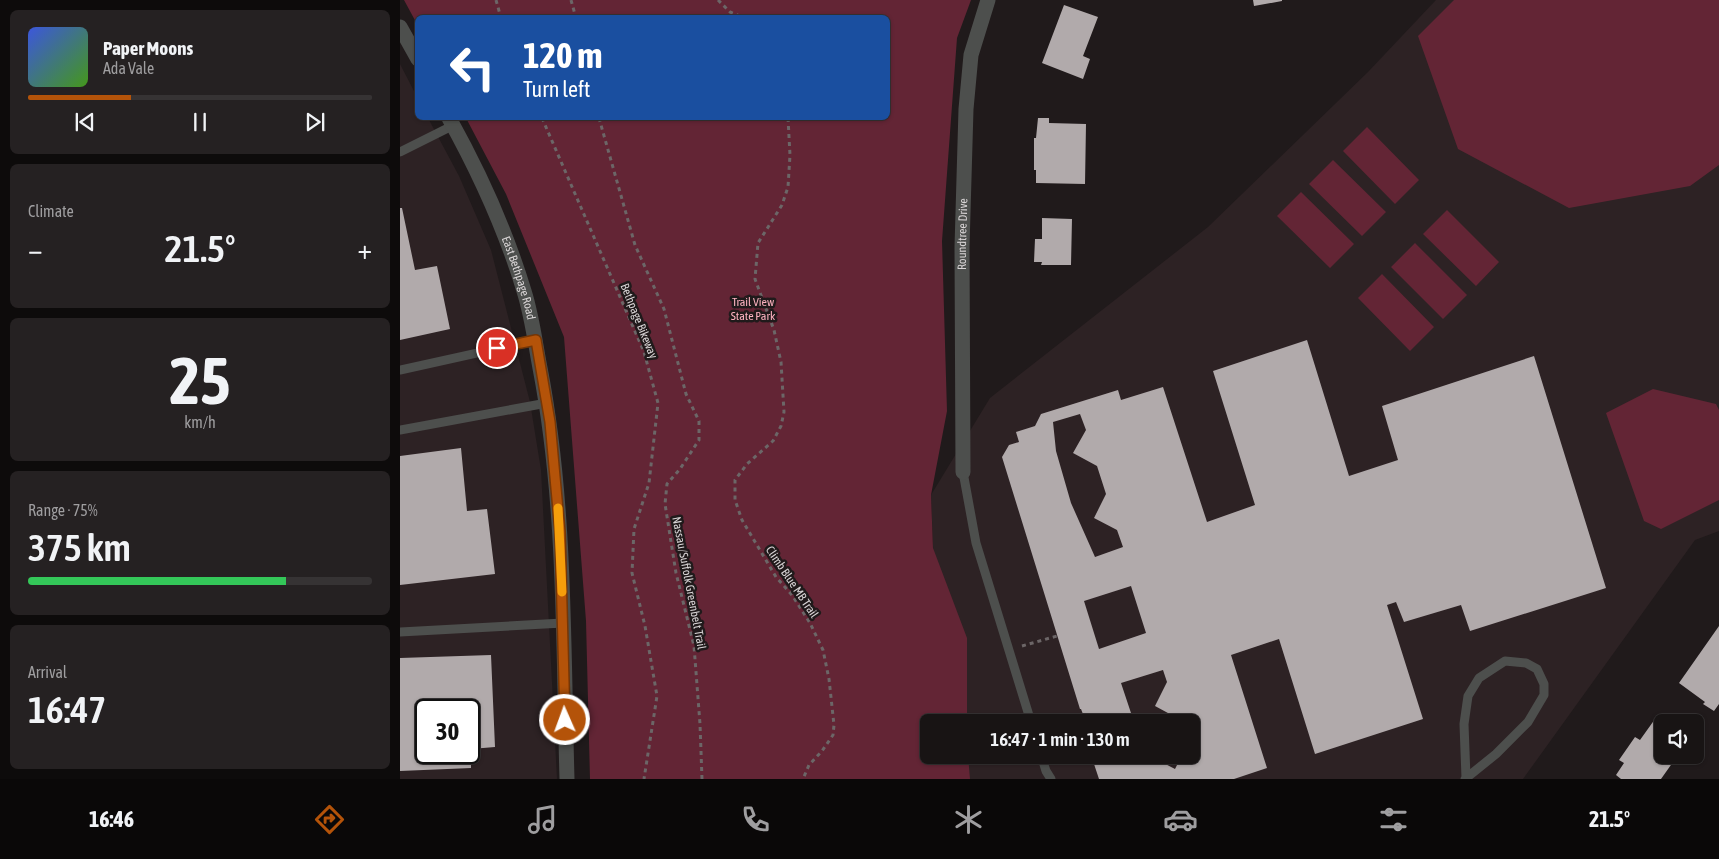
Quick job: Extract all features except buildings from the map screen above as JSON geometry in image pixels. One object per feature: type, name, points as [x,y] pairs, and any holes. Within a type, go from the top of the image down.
[{"type":"street","name":"Roundtree Drive","points":[[963,472],[962,247],[966,110],[971,56],[988,0]]},
{"type":"street","points":[[400,27],[415,54]]},
{"type":"street","name":"East Bethpage Road","points":[[452,121],[465,145],[509,244],[525,292],[536,340],[547,403],[560,532],[567,779]]},
{"type":"lane","points":[[400,152],[452,121]]},
{"type":"lane","points":[[400,370],[536,340]]},
{"type":"lane","points":[[400,430],[547,403]]},
{"type":"lane","points":[[963,472],[976,543],[1029,714]]},
{"type":"lane","points":[[400,632],[563,623]]},
{"type":"lane","points":[[1505,661],[1526,663],[1537,670],[1544,684],[1544,695],[1528,722],[1496,754],[1466,779],[1464,724],[1468,696],[1479,678],[1505,661]]},
{"type":"lane","points":[[1044,764],[1051,779]]},
{"type":"path","points":[[496,0],[500,15]]},
{"type":"path","points":[[571,0],[575,15]]},
{"type":"path","points":[[718,0],[730,12],[738,15]]},
{"type":"path","name":"Bethpage Bikeway","points":[[543,120],[644,352],[658,403],[649,483],[634,529],[632,564],[632,573],[645,626],[657,696],[644,779]]},
{"type":"path","name":"Nassau/Suffolk Greenbelt Trail","points":[[600,120],[635,245],[664,309],[686,394],[699,422],[699,440],[680,470],[667,484],[664,504],[676,573],[694,646],[702,779]]},
{"type":"path","name":"Climb Blue MB Trail","points":[[788,120],[790,156],[788,187],[782,206],[758,243],[755,279],[774,330],[781,362],[784,412],[781,426],[773,441],[747,464],[735,480],[735,500],[742,520],[776,577],[792,595],[810,623],[823,650],[829,679],[834,725],[833,735],[809,765],[803,779]]},
{"type":"path","points":[[1022,646],[1057,636]]},
{"type":"shaded area","points":[[1436,0],[1719,0],[1719,531],[1695,540],[1523,779],[942,779],[941,764],[1200,764],[1200,714],[940,714],[931,495],[990,398],[1208,227],[1368,72]]},
{"type":"shaded area","points":[[400,64],[415,93],[415,120],[429,120],[459,176],[491,250],[530,402],[541,470],[557,779],[400,779]]},
{"type":"green space","name":"Trail View State Park","points":[[404,0],[971,0],[957,38],[942,241],[947,411],[931,495],[933,548],[967,638],[967,714],[920,714],[920,764],[969,764],[970,779],[590,779],[586,621],[564,337],[506,194],[467,120],[890,120],[890,15],[415,15],[415,20]]},
{"type":"green space","points":[[1454,0],[1719,0],[1719,165],[1690,186],[1569,208],[1458,149],[1418,36]]},
{"type":"green space","points":[[1367,127],[1419,180],[1395,204],[1343,151]]},
{"type":"green space","points":[[1333,160],[1386,212],[1362,236],[1309,184]]},
{"type":"green space","points":[[1301,192],[1354,244],[1330,268],[1277,216]]},
{"type":"green space","points":[[1447,210],[1499,262],[1476,286],[1423,234]]},
{"type":"green space","points":[[1415,243],[1467,295],[1443,319],[1391,267]]},
{"type":"green space","points":[[1382,274],[1434,327],[1410,351],[1358,298]]},
{"type":"green space","points":[[1653,389],[1716,404],[1719,410],[1719,500],[1661,529],[1644,521],[1606,413]]},
{"type":"slow traffic","points":[[558,508],[562,592]]},
{"type":"route","points":[[497,348],[536,340],[550,422],[560,532],[565,720]]}]
